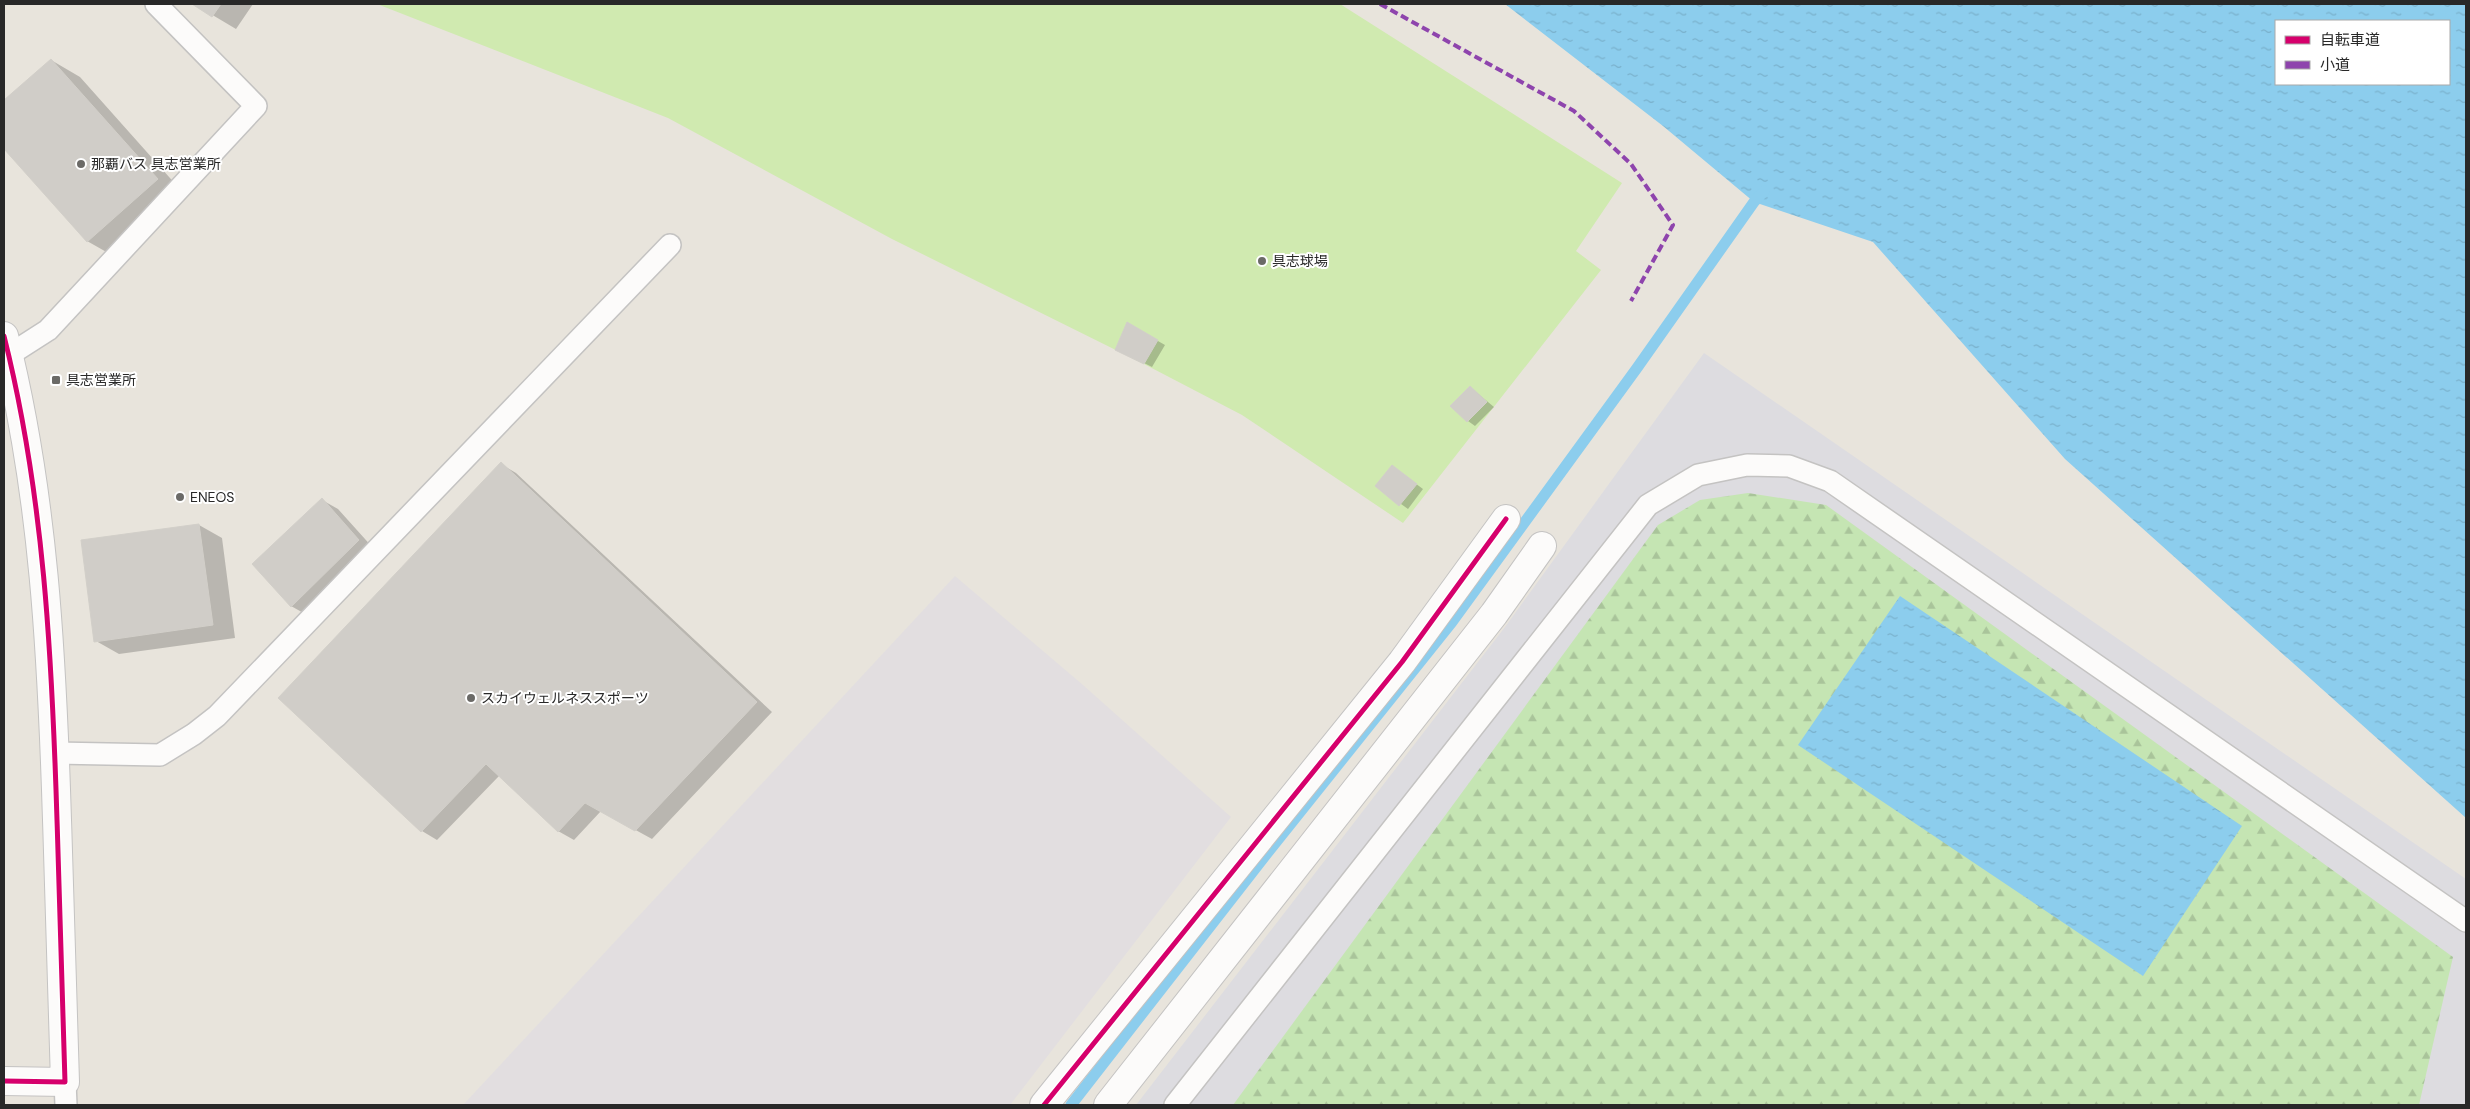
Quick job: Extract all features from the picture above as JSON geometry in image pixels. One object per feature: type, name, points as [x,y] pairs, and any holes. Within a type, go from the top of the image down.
[{"type":"street","points":[[4,1081],[66,1093],[55,753],[46,584],[33,485],[17,388],[6,345]]},
{"type":"street","points":[[1044,1105],[1402,662],[1506,519]]},
{"type":"street","points":[[1108,1105],[1494,614],[1542,546]]},
{"type":"lane","points":[[6,345],[48,330],[256,106],[156,4]]},
{"type":"lane","points":[[55,753],[160,755],[194,734],[224,708],[670,245]]},
{"type":"lane","points":[[1175,1105],[1648,505],[1698,475],[1747,465],[1789,466],[1830,481],[2466,921]]},
{"type":"shaded area","points":[[1704,353],[2466,879],[2466,1105],[1136,1105],[1505,627]]},
{"type":"shaded area","points":[[955,576],[1083,685],[1231,817],[1010,1105],[463,1105]]},
{"type":"green space","name":"具志球場","points":[[377,4],[1340,4],[1622,183],[1576,251],[1601,270],[1403,523],[1242,415],[1144,364],[892,239],[668,118]]},
{"type":"green space","points":[[1748,493],[1826,505],[2453,957],[2419,1105],[1233,1105],[1658,525],[1700,500]]},
{"type":"water","points":[[1505,4],[2466,4],[2466,818],[2065,459],[1873,242],[1754,202],[1663,126]]},
{"type":"water","points":[[1900,596],[2242,826],[2143,976],[1798,745]]},
{"type":"building","points":[[192,4],[221,4],[212,17]]},
{"type":"building","name":"那覇バス 具志営業所","points":[[51,59],[158,179],[87,242],[4,149],[4,100]]},
{"type":"building","points":[[1127,322],[1158,340],[1144,364],[1115,350]]},
{"type":"building","points":[[1470,386],[1487,402],[1467,422],[1450,406]]},
{"type":"building","points":[[501,462],[757,702],[635,831],[585,803],[558,832],[486,764],[421,832],[278,698]]},
{"type":"building","points":[[1392,465],[1417,484],[1399,506],[1375,486]]},
{"type":"building","points":[[322,498],[359,540],[291,607],[252,564]]},
{"type":"building","points":[[199,524],[213,625],[94,642],[81,540]]},
{"type":"waterway","points":[[1071,1105],[1261,861],[1452,622],[1637,368],[1754,202],[1764,191]]},
{"type":"marked path","points":[[1380,4],[1574,111],[1631,164],[1673,225],[1631,301]]},
{"type":"cycle path","points":[[4,336],[18,396],[37,516],[49,637],[55,759],[65,1082],[4,1081]]},
{"type":"cycle path","points":[[1044,1105],[1402,662],[1506,519]]},
{"type":"place","name":"那覇バス 具志営業所","points":[[81,164]]},
{"type":"place","name":"具志球場","points":[[1262,261]]},
{"type":"place","name":"具志営業所","points":[[56,380]]},
{"type":"place","name":"ENEOS","points":[[180,497]]},
{"type":"place","name":"スカイウェルネススポーツ","points":[[471,698]]}]
